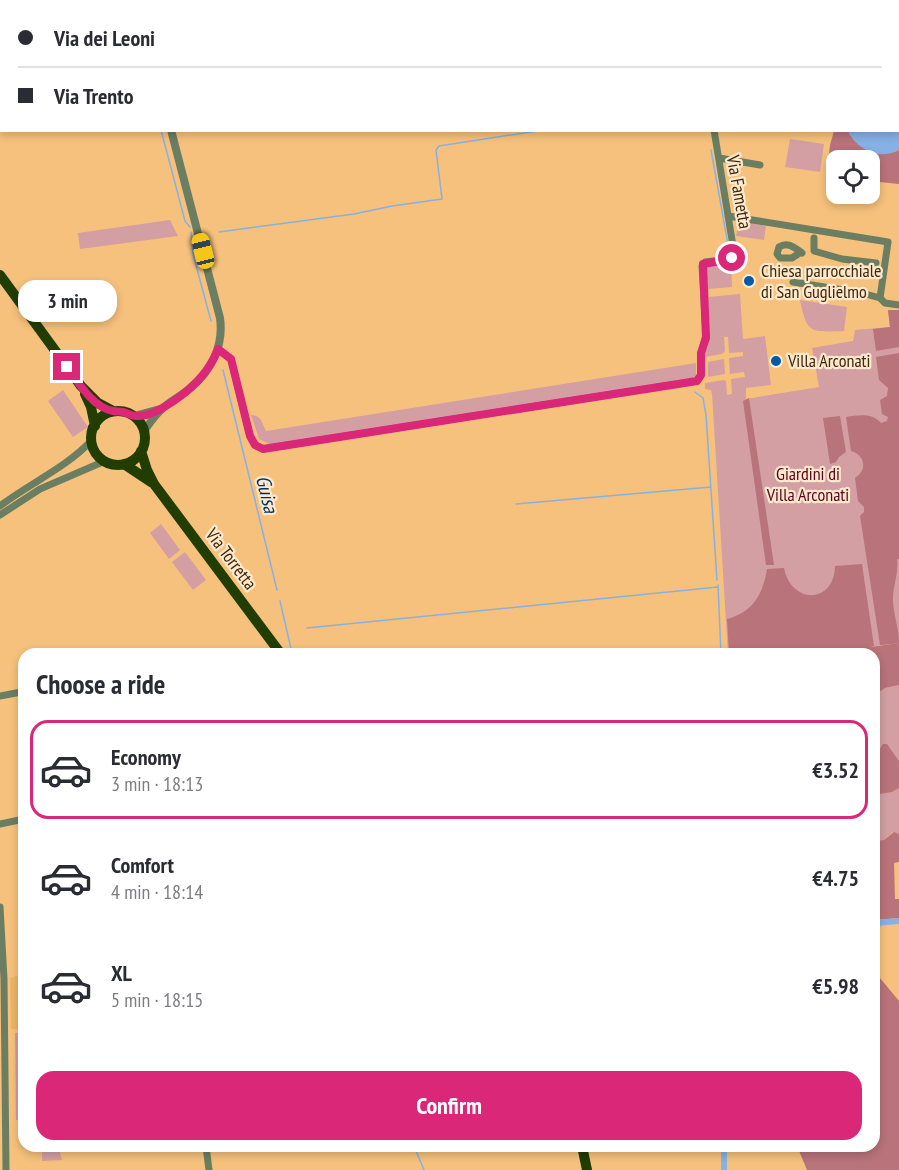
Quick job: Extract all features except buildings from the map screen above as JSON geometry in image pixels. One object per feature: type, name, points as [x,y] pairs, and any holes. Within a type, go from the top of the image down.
[{"type":"main road","points":[[0,275],[89,398],[94,426],[92,440],[96,452],[112,464],[124,464],[134,459],[141,451],[145,441],[140,423],[134,416],[113,411],[89,398]]},
{"type":"main road","points":[[94,426],[103,416],[113,411]]},
{"type":"main road","name":"Via Torretta","points":[[141,451],[154,484],[277,648]]},
{"type":"main road","name":"Via Torretta","points":[[124,464],[154,484]]},
{"type":"main road","points":[[583,1152],[587,1170]]},
{"type":"street","points":[[144,431],[161,409],[200,380],[218,349],[221,332],[220,318],[172,132]]},
{"type":"street","name":"Via Fametta","points":[[218,349],[231,359],[253,442],[257,447],[263,449],[697,381],[701,375],[701,353],[706,334],[702,266],[705,262],[732,258],[734,249],[714,132]]},
{"type":"street","points":[[719,158],[760,165]]},
{"type":"street","points":[[728,216],[815,233],[888,242],[882,264],[880,298]]},
{"type":"street","points":[[815,233],[807,252],[882,264]]},
{"type":"street","points":[[793,282],[862,292],[880,298],[885,303],[899,305]]},
{"type":"street","points":[[134,416],[161,409]]},
{"type":"street","points":[[0,506],[67,463],[92,440]]},
{"type":"street","points":[[0,515],[40,489],[105,461]]},
{"type":"street","points":[[0,696],[18,693]]},
{"type":"street","points":[[0,824],[18,820]]},
{"type":"street","points":[[0,907],[4,1031],[3,1145],[6,1170]]},
{"type":"street","points":[[207,1152],[209,1170]]},
{"type":"shaded area","points":[[834,132],[849,132],[857,143],[873,150],[829,150]]},
{"type":"shaded area","points":[[899,150],[899,184],[880,182],[880,151],[894,152]]},
{"type":"shaded area","points":[[888,310],[899,310],[899,347],[876,351],[873,329],[890,327]]},
{"type":"shaded area","points":[[899,353],[899,559],[897,559],[893,599],[899,637],[899,685],[880,692],[880,648],[729,648],[727,619],[744,612],[755,601],[763,586],[767,569],[784,568],[788,580],[795,588],[812,595],[828,588],[833,579],[835,566],[862,564],[874,646],[870,647],[892,644],[880,645],[860,516],[864,512],[864,507],[858,501],[855,478],[862,471],[863,463],[856,453],[851,451],[846,417],[865,416],[881,423],[887,421],[888,417],[882,414],[880,400],[887,396],[888,388],[879,380],[876,357]]},
{"type":"shaded area","points":[[749,398],[774,565],[766,565],[743,401]]},
{"type":"shaded area","points":[[840,416],[846,452],[836,462],[830,464],[823,418]]},
{"type":"shaded area","points":[[883,744],[887,744],[899,761],[899,788],[880,794],[880,748]]},
{"type":"shaded area","points":[[894,832],[899,834],[899,862],[894,863],[895,899],[899,899],[899,918],[880,920],[880,840]]},
{"type":"shaded area","points":[[18,976],[18,1029],[11,1029],[10,978]]},
{"type":"shaded area","points":[[880,978],[899,1001],[899,1170],[807,1170],[800,1152],[880,1152]]},
{"type":"green space","points":[[790,139],[824,144],[820,172],[785,167]]},
{"type":"green space","points":[[170,220],[178,236],[80,249],[78,233]]},
{"type":"green space","points":[[739,221],[766,226],[764,240],[736,236]]},
{"type":"green space","points":[[731,263],[732,287],[708,289],[705,266]]},
{"type":"green space","name":"Giardini di Villa Arconati","points":[[740,294],[743,339],[765,336],[771,385],[746,388],[746,399],[819,387],[812,348],[853,341],[855,330],[890,327],[888,310],[899,310],[899,643],[859,648],[728,648],[712,394],[711,390],[705,389],[705,383],[726,381],[727,395],[732,394],[731,379],[745,377],[744,372],[730,374],[729,358],[743,356],[743,352],[729,353],[728,337],[724,337],[725,351],[722,354],[704,357],[704,351],[709,342],[708,297]]},
{"type":"green space","points":[[800,300],[847,307],[844,331],[812,329],[805,319]]},
{"type":"green space","points":[[724,359],[725,374],[708,377],[708,362]]},
{"type":"green space","points":[[696,363],[696,379],[271,445],[259,439],[251,415],[259,418],[266,431]]},
{"type":"green space","points":[[63,390],[88,427],[73,437],[48,401]]},
{"type":"green space","points":[[161,524],[180,550],[169,559],[150,533]]},
{"type":"green space","points":[[185,552],[206,580],[193,590],[172,562]]},
{"type":"green space","points":[[899,685],[899,761],[887,745],[880,755],[880,692]]},
{"type":"green space","points":[[899,788],[899,834],[893,832],[884,840],[880,840],[880,794]]},
{"type":"green space","points":[[15,1033],[18,1033],[18,1120],[16,1120]]},
{"type":"green space","points":[[42,1152],[60,1152],[62,1160],[42,1161]]},
{"type":"water","points":[[849,132],[899,132],[899,150],[891,153],[880,154],[880,150],[866,150],[857,144]]},
{"type":"waterway","name":"Guisa","points":[[162,132],[185,221],[190,227]]},
{"type":"waterway","points":[[219,232],[354,214],[442,199],[436,150],[439,146],[530,132]]},
{"type":"waterway","points":[[711,150],[729,250]]},
{"type":"waterway","name":"Guisa","points":[[191,232],[193,254],[211,321]]},
{"type":"waterway","name":"Guisa","points":[[223,370],[277,590]]},
{"type":"waterway","points":[[695,392],[703,398],[706,415],[717,580]]},
{"type":"waterway","points":[[516,504],[711,487]]},
{"type":"waterway","points":[[718,585],[721,648]]},
{"type":"waterway","points":[[307,628],[718,587]]},
{"type":"waterway","name":"Guisa","points":[[280,601],[291,648]]},
{"type":"waterway","points":[[880,923],[899,921]]},
{"type":"waterway","name":"Guisa","points":[[416,1152],[424,1170]]},
{"type":"waterway","points":[[724,1152],[724,1170]]},
{"type":"place","name":"Chiesa parrocchiale di San Guglielmo","points":[[749,281]]},
{"type":"place","name":"Villa Arconati","points":[[776,361]]},
{"type":"route","points":[[67,367],[98,403],[113,411],[134,416],[161,409],[196,384],[208,369],[218,349],[231,359],[250,436],[255,445],[263,449],[697,381],[701,375],[700,357],[706,334],[702,266],[705,262],[732,258]]}]
